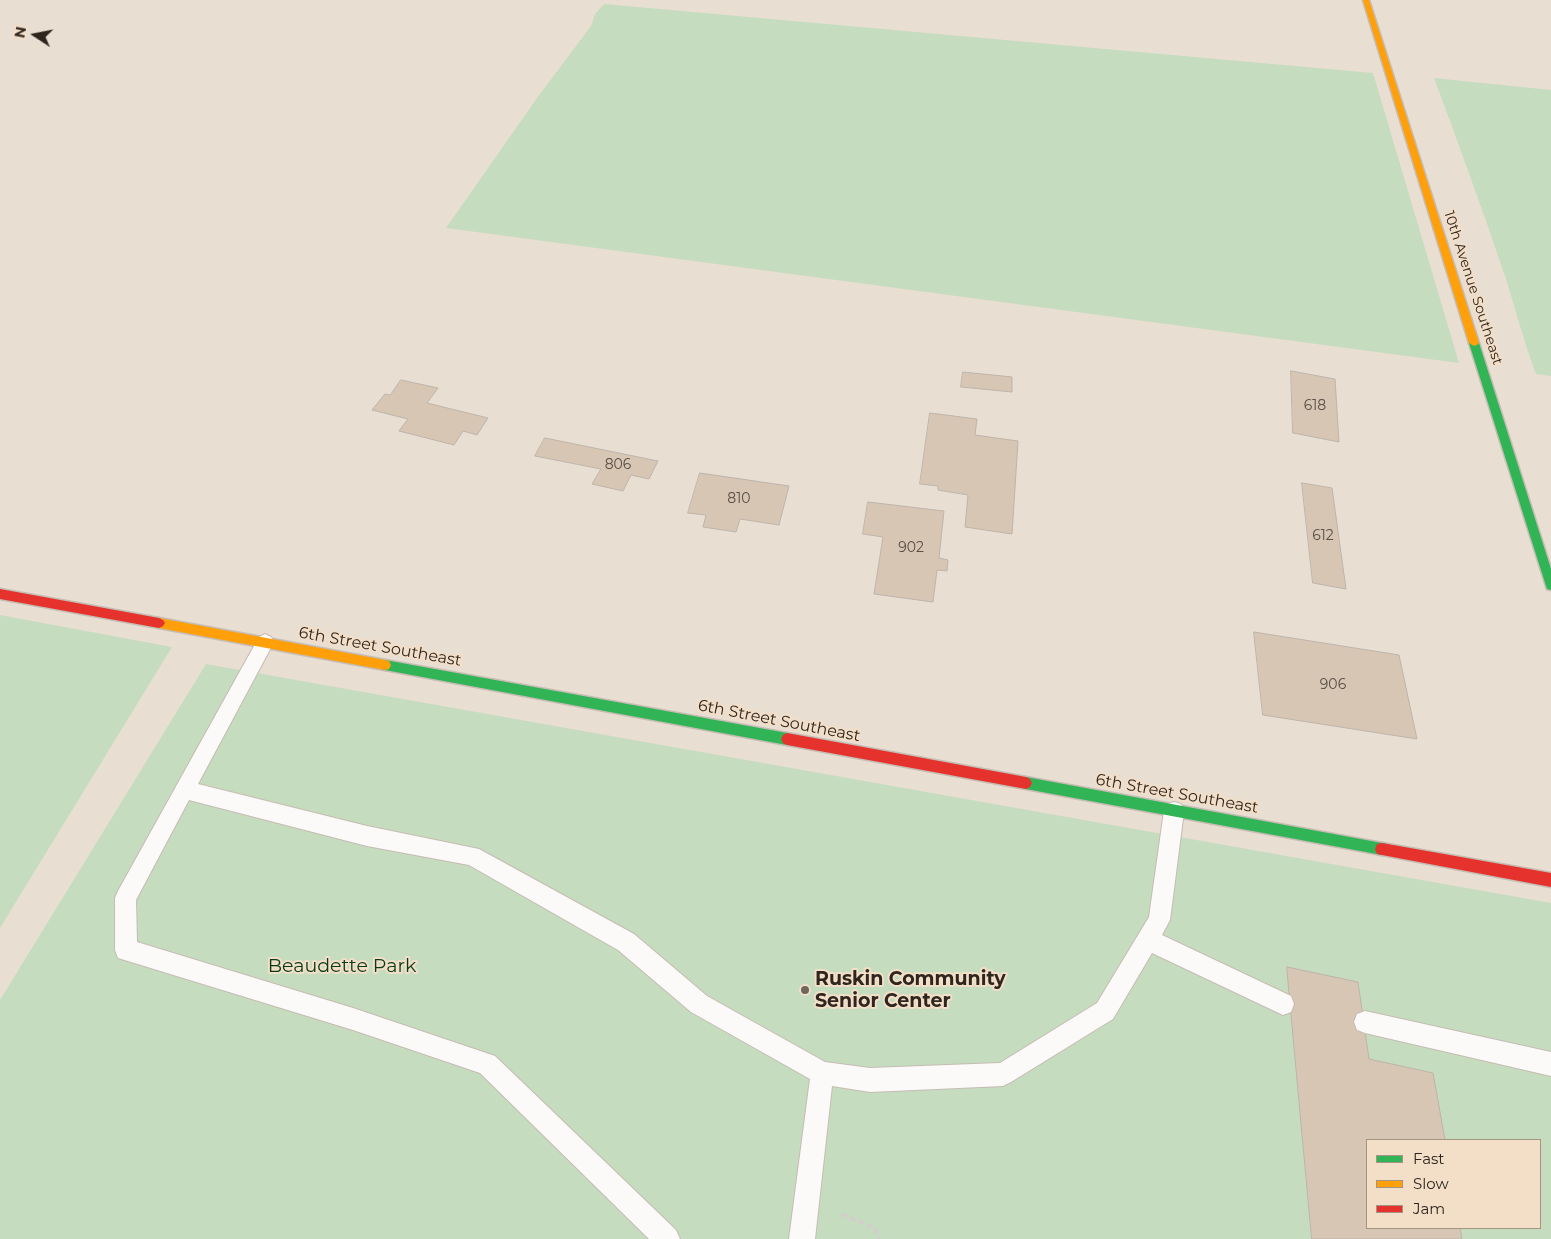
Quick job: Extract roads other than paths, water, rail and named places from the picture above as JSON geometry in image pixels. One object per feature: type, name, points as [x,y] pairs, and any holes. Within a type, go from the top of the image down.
[{"type":"street","name":"10th Avenue Southeast","points":[[1366,0],[1551,586]]},
{"type":"street","name":"6th Street Southeast","points":[[0,594],[1551,880]]},
{"type":"lane","points":[[265,642],[125,898],[126,950],[353,1019],[487,1064],[666,1239]]},
{"type":"lane","points":[[184,790],[367,836],[472,856],[626,942],[699,1004],[822,1072],[870,1080],[1003,1074],[1105,1011],[1159,920],[1174,811]]},
{"type":"lane","points":[[1148,940],[1282,1004]]},
{"type":"lane","points":[[1365,1022],[1547,1063]]},
{"type":"lane","points":[[802,1239],[822,1072]]},
{"type":"place","name":"Ruskin Community Senior Center","points":[[805,990]]},
{"type":"park label","name":"Beaudette Park","points":[[342,966]]}]
